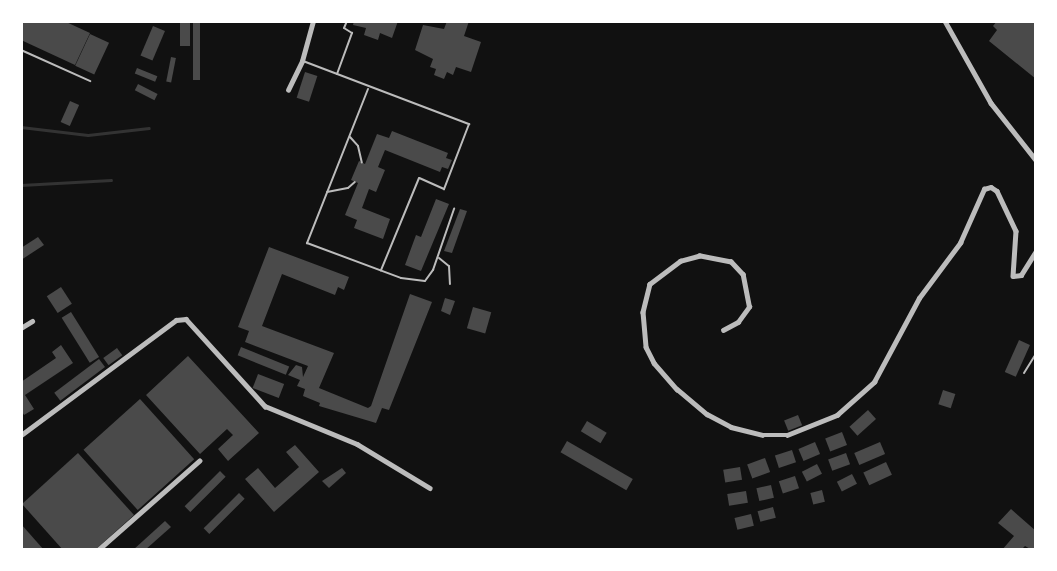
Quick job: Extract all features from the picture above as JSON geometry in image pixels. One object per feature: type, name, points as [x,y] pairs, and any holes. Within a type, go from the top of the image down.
[{"type":"street","points":[[288,90],[302,61],[313,21]]},
{"type":"street","points":[[945,21],[991,103],[1036,160]]},
{"type":"street","points":[[723,330],[738,322],[749,307],[743,275],[731,262],[700,256],[681,261],[650,284],[642,312],[644,336],[650,356],[670,381],[693,403],[718,421],[746,432],[787,435],[837,415],[874,382],[919,298],[965,236],[984,189],[991,187],[997,191],[1016,231],[1013,276],[1021,275],[1036,251]]},
{"type":"street","points":[[21,435],[176,320],[186,319],[265,407],[357,444],[430,488]]},
{"type":"street","points":[[21,328],[32,321]]},
{"type":"street","points":[[98,550],[200,461]]},
{"type":"lane","points":[[337,75],[352,33],[344,28],[347,21]]},
{"type":"lane","points":[[21,50],[90,81]]},
{"type":"lane","points":[[302,61],[469,124],[444,189],[419,178],[381,270]]},
{"type":"lane","points":[[368,88],[307,243],[401,278],[425,281],[438,257],[454,209]]},
{"type":"lane","points":[[349,137],[358,146],[362,163]]},
{"type":"lane","points":[[327,192],[348,188],[355,182]]},
{"type":"lane","points":[[438,257],[449,266],[450,284]]},
{"type":"lane","points":[[1024,373],[1036,354]]},
{"type":"building","points":[[21,21],[64,21],[90,33],[75,65],[21,40]]},
{"type":"building","points":[[180,21],[190,21],[190,46],[180,46]]},
{"type":"building","points":[[193,21],[200,21],[200,80],[193,80]]},
{"type":"building","points":[[354,21],[398,21],[392,38],[380,33],[378,40],[364,35],[366,28],[353,25]]},
{"type":"building","points":[[447,21],[469,21],[464,36],[481,42],[471,72],[456,67],[453,75],[447,72],[444,79],[434,75],[436,69],[430,67],[433,59],[415,50],[423,25],[444,29]]},
{"type":"building","points":[[997,21],[1036,21],[1036,79],[989,41],[997,30],[993,26]]},
{"type":"building","points":[[153,26],[165,31],[152,61],[140,55]]},
{"type":"building","points":[[90,34],[109,43],[94,75],[75,66]]},
{"type":"building","points":[[171,57],[176,58],[171,82],[166,82]]},
{"type":"building","points":[[137,68],[157,76],[155,82],[135,74]]},
{"type":"building","points":[[305,72],[317,76],[309,102],[297,98]]},
{"type":"building","points":[[138,84],[158,94],[154,100],[135,90]]},
{"type":"building","points":[[70,101],[79,105],[70,126],[61,122]]},
{"type":"building","points":[[392,131],[448,153],[446,158],[452,160],[448,169],[442,167],[440,172],[385,150],[378,167],[385,170],[376,192],[369,189],[362,208],[390,219],[383,239],[354,228],[357,220],[345,215],[358,183],[351,180],[359,161],[365,164],[377,134],[389,138]]},
{"type":"building","points":[[436,199],[449,204],[421,271],[405,265],[416,235],[421,237]]},
{"type":"building","points":[[460,209],[467,211],[452,253],[444,251]]},
{"type":"building","points":[[38,237],[44,245],[21,260],[21,248]]},
{"type":"building","points":[[269,247],[349,277],[344,290],[338,287],[335,295],[282,274],[262,326],[334,353],[319,388],[368,408],[371,406],[410,294],[432,302],[389,410],[382,408],[376,423],[319,406],[320,403],[303,396],[305,389],[297,386],[300,380],[288,375],[296,365],[302,367],[303,377],[308,366],[245,342],[249,331],[238,327]]},
{"type":"building","points":[[61,287],[72,304],[58,313],[47,296]]},
{"type":"building","points":[[445,298],[455,301],[450,315],[441,311]]},
{"type":"building","points":[[473,307],[491,312],[485,333],[467,328]]},
{"type":"building","points":[[71,312],[99,357],[90,363],[62,318]]},
{"type":"building","points":[[1019,340],[1030,345],[1016,377],[1005,372]]},
{"type":"building","points":[[61,345],[73,363],[25,395],[34,409],[24,415],[21,410],[21,382],[56,358],[52,352]]},
{"type":"building","points":[[241,347],[289,366],[286,375],[238,355]]},
{"type":"building","points":[[117,348],[122,355],[109,365],[103,358]]},
{"type":"building","points":[[188,356],[259,433],[228,461],[218,449],[233,435],[227,429],[200,454],[146,395]]},
{"type":"building","points":[[99,359],[105,367],[60,401],[54,393]]},
{"type":"building","points":[[258,374],[284,384],[279,398],[253,388]]},
{"type":"building","points":[[943,390],[955,394],[951,408],[938,404]]},
{"type":"building","points":[[140,399],[194,459],[138,510],[84,450]]},
{"type":"building","points":[[868,410],[876,419],[857,436],[849,427]]},
{"type":"building","points":[[798,415],[802,425],[788,431],[784,421]]},
{"type":"building","points":[[587,421],[607,433],[601,443],[581,431]]},
{"type":"building","points":[[842,432],[847,445],[830,452],[825,438]]},
{"type":"building","points":[[567,441],[633,479],[626,490],[560,452]]},
{"type":"building","points":[[815,442],[820,454],[804,461],[798,449]]},
{"type":"building","points":[[880,442],[885,454],[859,465],[854,453]]},
{"type":"building","points":[[295,445],[319,472],[274,512],[245,479],[258,468],[275,488],[299,467],[286,452]]},
{"type":"building","points":[[792,450],[796,462],[779,468],[775,456]]},
{"type":"building","points":[[78,453],[134,515],[95,550],[63,550],[22,504]]},
{"type":"building","points":[[846,453],[850,464],[832,471],[828,459]]},
{"type":"building","points":[[765,458],[770,472],[752,479],[747,464]]},
{"type":"building","points":[[886,462],[892,475],[869,485],[863,473]]},
{"type":"building","points":[[817,464],[822,474],[807,482],[802,472]]},
{"type":"building","points":[[740,467],[742,480],[725,482],[723,470]]},
{"type":"building","points":[[342,468],[346,473],[329,488],[322,481]]},
{"type":"building","points":[[220,471],[226,477],[190,512],[185,506]]},
{"type":"building","points":[[852,474],[857,484],[842,492],[837,482]]},
{"type":"building","points":[[795,476],[799,488],[783,494],[779,481]]},
{"type":"building","points":[[771,485],[774,498],[759,501],[756,488]]},
{"type":"building","points":[[822,490],[825,502],[813,505],[810,493]]},
{"type":"building","points":[[746,491],[748,503],[729,506],[727,494]]},
{"type":"building","points":[[239,493],[245,499],[209,534],[204,528]]},
{"type":"building","points":[[773,507],[776,518],[760,522],[758,511]]},
{"type":"building","points":[[1011,509],[1036,531],[1036,546],[1032,550],[1025,546],[1021,550],[1002,550],[1014,536],[998,523]]},
{"type":"building","points":[[751,514],[754,526],[737,530],[735,518]]},
{"type":"building","points":[[165,521],[171,527],[145,550],[133,550]]},
{"type":"building","points":[[21,524],[44,550],[21,550]]},
{"type":"waterway","points":[[21,127],[88,135],[149,128]]},
{"type":"waterway","points":[[21,185],[111,180]]}]
